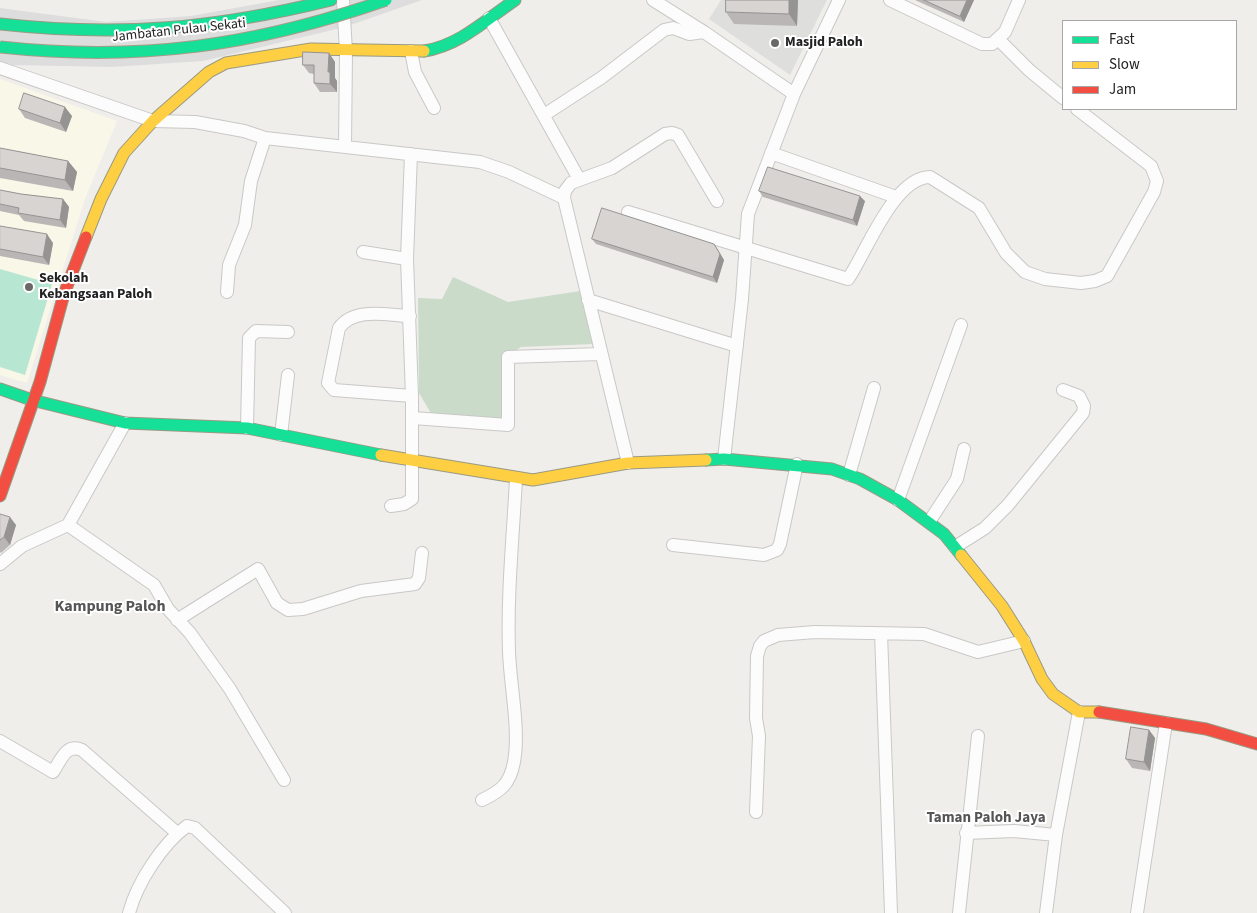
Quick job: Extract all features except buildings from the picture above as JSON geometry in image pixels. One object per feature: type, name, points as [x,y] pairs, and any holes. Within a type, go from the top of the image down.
[{"type":"street","name":"Jambatan Pulau Sekati","points":[[0,24],[39,29],[116,33],[171,30],[228,23],[331,0]]},
{"type":"street","points":[[344,0],[346,51],[344,147]]},
{"type":"street","name":"Jambatan Pulau Sekati","points":[[0,47],[41,53],[118,54],[233,43],[281,33],[356,12],[386,0]]},
{"type":"street","points":[[0,496],[32,400],[64,294],[101,199],[124,153],[153,121],[209,72],[226,63],[311,49],[411,51],[444,47],[515,0]]},
{"type":"street","points":[[653,0],[704,32],[794,94]]},
{"type":"street","points":[[724,459],[737,346],[748,214],[794,94],[839,0]]},
{"type":"street","points":[[890,0],[982,44],[992,44],[999,40],[1005,32],[1019,0]]},
{"type":"street","points":[[488,18],[579,179]]},
{"type":"street","points":[[544,115],[609,73],[664,30],[673,28],[689,34],[704,32]]},
{"type":"street","points":[[999,40],[1029,70],[1062,97]]},
{"type":"street","points":[[411,51],[414,72],[434,108]]},
{"type":"street","points":[[0,68],[153,121],[195,122],[244,131],[265,138],[480,162],[510,172],[564,198]]},
{"type":"street","points":[[628,212],[848,280],[896,197],[920,179],[930,177],[979,208],[1006,252],[1025,272],[1045,279],[1082,283],[1102,279],[1107,276],[1150,200],[1157,181],[1151,166],[1079,110]]},
{"type":"street","points":[[628,463],[564,198],[565,191],[571,183],[612,168],[666,134],[672,133],[678,135],[717,201]]},
{"type":"street","points":[[227,292],[230,261],[244,226],[251,181],[265,138]]},
{"type":"street","points":[[771,153],[896,197]]},
{"type":"street","points":[[391,506],[404,504],[412,499],[410,316],[406,259],[411,154]]},
{"type":"street","points":[[363,252],[406,259]]},
{"type":"street","points":[[588,300],[737,346]]},
{"type":"street","points":[[410,316],[358,315],[343,323],[339,328],[328,383],[334,390],[412,396]]},
{"type":"street","points":[[898,500],[962,325]]},
{"type":"street","points":[[247,428],[249,338],[256,331],[288,332]]},
{"type":"street","points":[[412,418],[508,425],[508,357],[601,354]]},
{"type":"street","points":[[281,435],[288,375]]},
{"type":"street","points":[[849,476],[874,388]]},
{"type":"street","points":[[0,389],[32,400],[126,423],[247,428],[413,462],[516,480],[533,480],[628,463],[724,459],[797,464],[832,469],[898,500],[929,522],[955,547],[1002,606],[1024,641],[1042,679],[1053,694],[1066,705],[1079,712],[1101,712],[1206,729],[1257,744]]},
{"type":"street","points":[[955,547],[985,528],[1008,505],[1083,413],[1084,406],[1079,396],[1062,390]]},
{"type":"street","points":[[0,564],[22,546],[68,525],[126,423]]},
{"type":"street","points":[[929,522],[957,479],[964,449]]},
{"type":"street","points":[[673,545],[764,555],[771,554],[780,544],[797,464]]},
{"type":"street","points":[[482,800],[500,792],[506,785],[514,762],[509,598],[516,480]]},
{"type":"street","points":[[68,525],[154,585],[176,620],[190,633],[230,689],[284,780]]},
{"type":"street","points":[[176,620],[258,569],[277,603],[288,610],[303,609],[361,592],[415,584],[419,578],[422,553]]},
{"type":"street","points":[[756,812],[759,736],[756,718],[757,656],[764,640],[778,635],[815,632],[924,634],[978,652],[1024,641]]},
{"type":"street","points":[[880,633],[891,913]]},
{"type":"street","points":[[1046,913],[1056,834],[1079,712]]},
{"type":"street","points":[[1137,913],[1166,723]]},
{"type":"street","points":[[959,913],[978,736]]},
{"type":"street","points":[[0,741],[54,772],[70,748],[76,747],[82,750],[177,833]]},
{"type":"street","points":[[130,913],[140,883],[177,833],[187,826],[195,828],[285,913]]},
{"type":"street","points":[[966,834],[1014,831],[1056,834]]},
{"type":"shaded area","name":"Masjid Paloh","points":[[721,0],[827,0],[790,75],[709,19]]},
{"type":"shaded area","name":"Sekolah Kebangsaan Paloh","points":[[0,79],[117,121],[85,199],[27,383],[0,375]]},
{"type":"green space","points":[[0,269],[52,284],[25,375],[0,367]]},
{"type":"green space","points":[[453,277],[508,302],[580,291],[594,344],[521,347],[502,359],[505,419],[432,415],[419,393],[418,298],[442,299]]},
{"type":"pier","points":[[279,0],[422,0],[345,27],[203,61],[112,67],[13,65],[0,63],[0,8],[106,22],[191,16]]},
{"type":"traffic: fast","points":[[0,24],[86,30],[167,28],[247,18],[331,0]]},
{"type":"traffic: fast","points":[[0,47],[100,52],[148,51],[196,46],[290,29],[386,0]]},
{"type":"traffic: fast","points":[[424,51],[449,44],[461,38],[515,0]]},
{"type":"traffic: fast","points":[[0,389],[32,400],[125,423],[247,428],[381,455]]},
{"type":"traffic: fast","points":[[706,460],[724,459],[832,469],[860,479],[898,500],[944,534],[961,555]]},
{"type":"traffic: slow","points":[[86,237],[101,199],[124,153],[153,121],[209,72],[226,63],[311,49],[424,51]]},
{"type":"traffic: slow","points":[[381,455],[533,480],[628,463],[706,460]]},
{"type":"traffic: slow","points":[[961,555],[1002,606],[1024,641],[1042,679],[1053,694],[1079,712],[1099,712]]},
{"type":"traffic: jam","points":[[0,496],[40,382],[64,294],[86,237]]},
{"type":"traffic: jam","points":[[1099,712],[1206,729],[1257,744]]},
{"type":"place","name":"Masjid Paloh","points":[[775,43]]},
{"type":"place","name":"Sekolah Kebangsaan Paloh","points":[[29,287]]},
{"type":"district","name":"Kampung Paloh","points":[[110,607]]},
{"type":"district","name":"Taman Paloh Jaya","points":[[986,819]]}]
